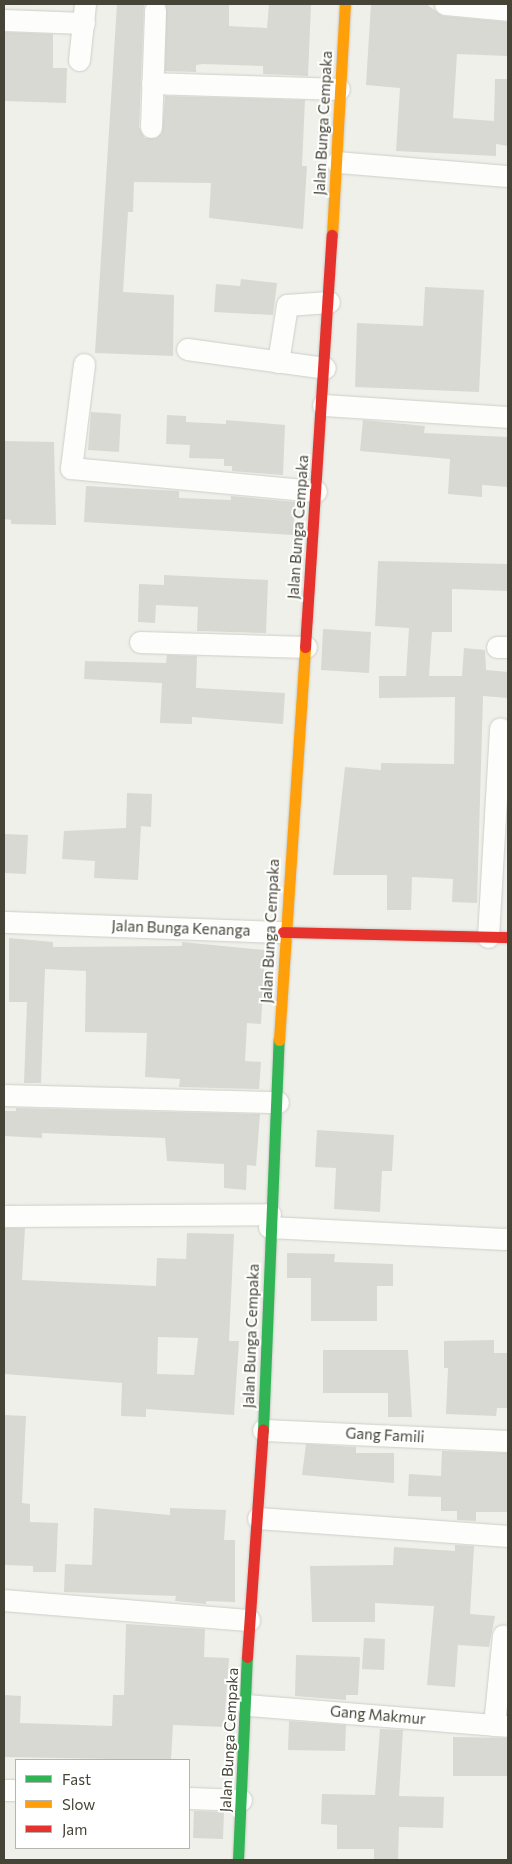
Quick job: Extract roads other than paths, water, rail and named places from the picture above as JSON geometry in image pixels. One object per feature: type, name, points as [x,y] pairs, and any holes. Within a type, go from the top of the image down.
[{"type":"street","name":"Jalan Bunga Cempaka","points":[[238,1860],[247,1705],[249,1620],[263,1430],[269,1221],[278,1102],[283,932],[323,405],[345,4]]},
{"type":"street","points":[[445,4],[508,10]]},
{"type":"street","points":[[150,127],[155,10]]},
{"type":"street","points":[[4,20],[84,13],[80,60]]},
{"type":"street","points":[[152,83],[340,89]]},
{"type":"street","points":[[337,162],[508,176]]},
{"type":"street","points":[[278,362],[287,305],[329,302]]},
{"type":"street","points":[[187,349],[325,368]]},
{"type":"street","points":[[84,364],[71,468],[316,491]]},
{"type":"street","points":[[323,405],[508,417]]},
{"type":"street","points":[[140,642],[306,647]]},
{"type":"street","points":[[498,937],[500,728]]},
{"type":"street","name":"Jalan Bunga Kenanga","points":[[4,922],[283,932],[498,937]]},
{"type":"street","points":[[4,1095],[278,1102]]},
{"type":"street","points":[[4,1216],[269,1221],[508,1239]]},
{"type":"street","name":"Gang Famili","points":[[263,1430],[508,1441]]},
{"type":"street","points":[[258,1518],[508,1536]]},
{"type":"street","points":[[4,1600],[249,1620]]},
{"type":"street","points":[[501,1725],[503,1635]]},
{"type":"street","name":"Gang Makmur","points":[[247,1705],[501,1725]]},
{"type":"street","points":[[190,1798],[241,1800]]}]
